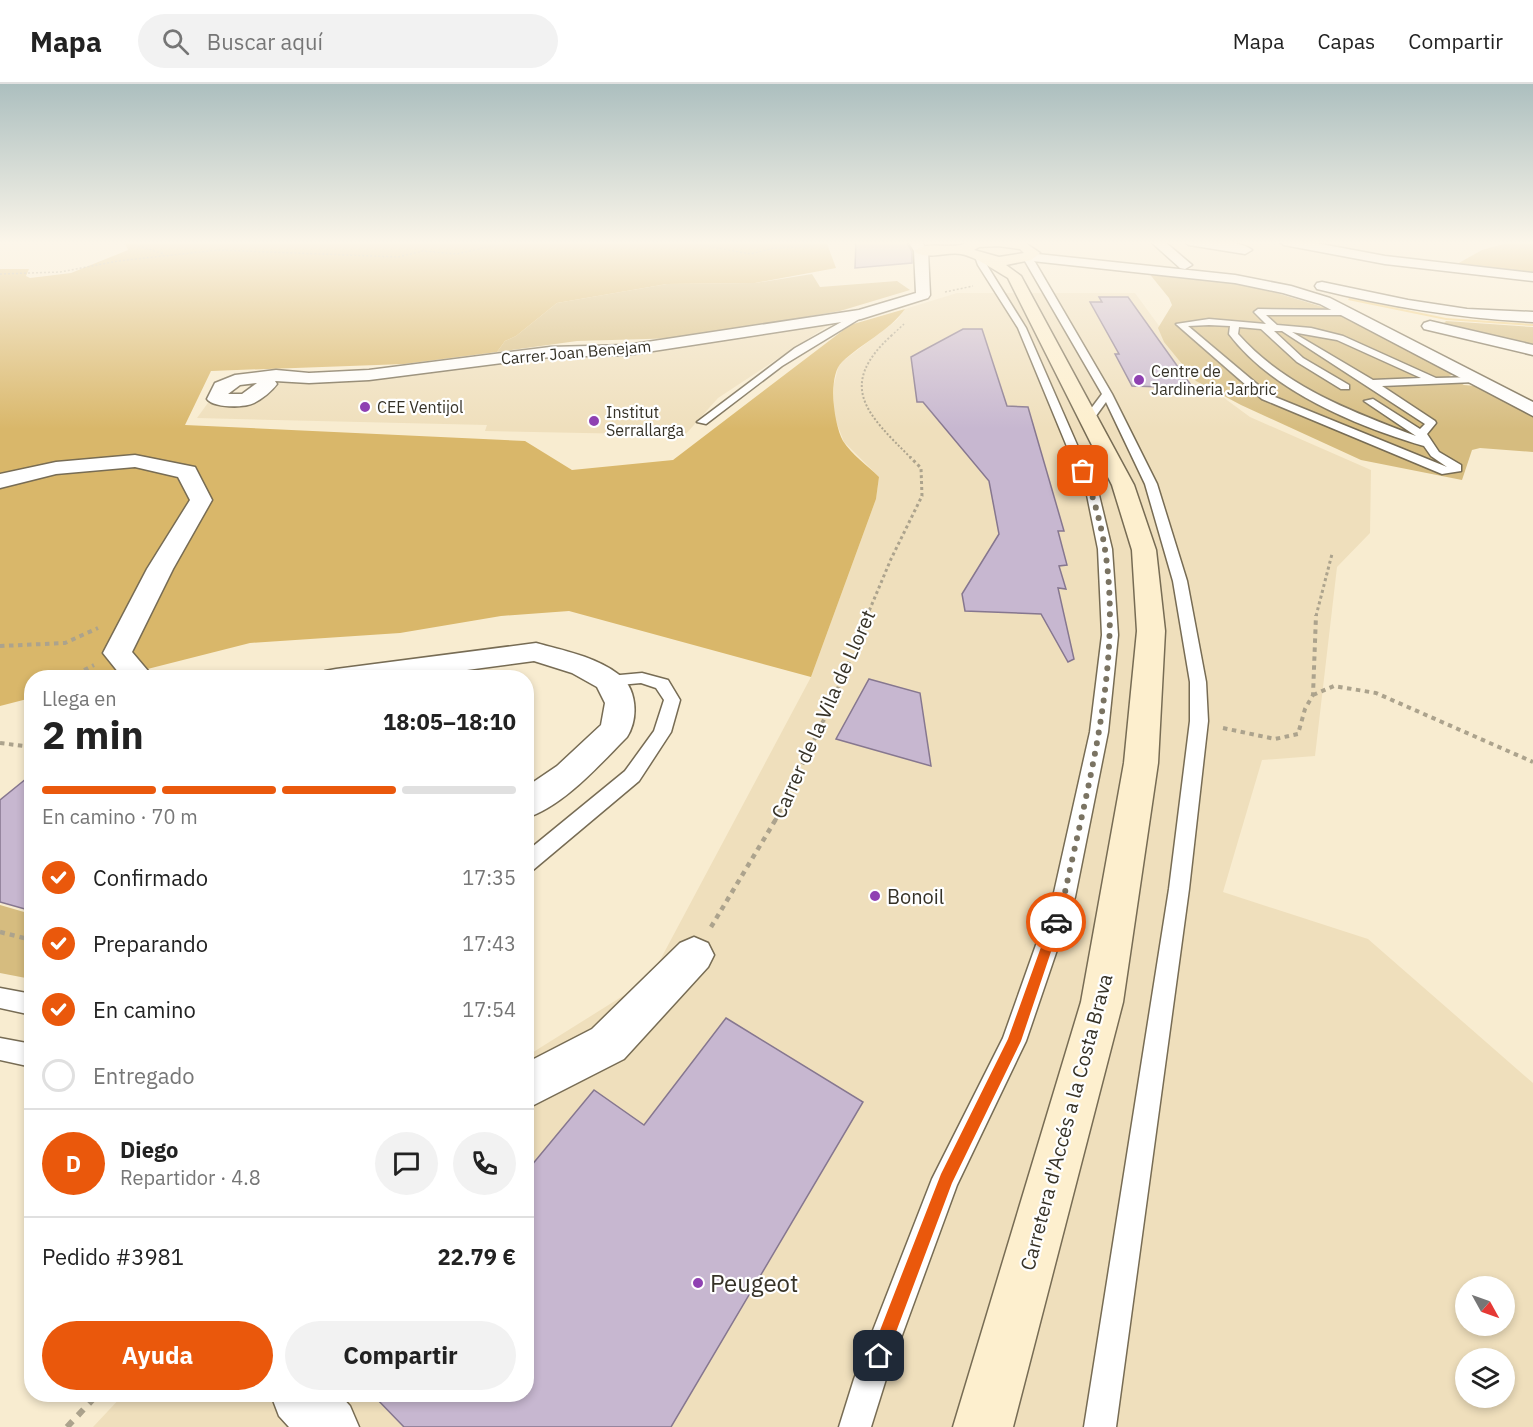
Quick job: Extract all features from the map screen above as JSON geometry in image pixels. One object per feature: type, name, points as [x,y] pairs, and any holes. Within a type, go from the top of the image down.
[{"type":"main road","name":"Carretera d'Accés a la Costa Brava","points":[[982,1425],[1102,1002],[1142,764],[1151,630],[1144,550],[1123,485],[1029,304]]},
{"type":"street","name":"Carrer Joan Benejam","points":[[262,377],[369,375],[550,352],[627,350],[861,314],[899,304]]},
{"type":"street","points":[[1330,304],[1533,410]]},
{"type":"street","points":[[1439,304],[1533,317]]},
{"type":"street","points":[[1344,311],[1437,327],[1533,350]]},
{"type":"street","points":[[1404,341],[1482,362]]},
{"type":"street","points":[[0,481],[56,468],[135,461],[188,472],[201,500],[117,653],[132,670]]},
{"type":"street","points":[[398,670],[536,652],[582,667],[609,681],[620,703],[616,729],[569,774],[534,799]]},
{"type":"street","points":[[534,1083],[608,1044],[694,955]]},
{"type":"street","points":[[306,1402],[329,1427]]},
{"type":"lane","points":[[1009,304],[1083,404],[1151,484],[1180,581],[1198,682],[1199,721],[1179,889],[1100,1427]]},
{"type":"lane","points":[[855,1427],[870,1378],[946,1179],[1014,1041],[1057,920],[1064,897],[1099,732],[1110,635],[1106,549],[1093,495],[1083,404],[1046,304]]},
{"type":"lane","points":[[1344,311],[1258,312],[1279,329],[1371,383],[1431,423],[1423,439]]},
{"type":"lane","points":[[702,422],[759,376],[831,329],[861,314]]},
{"type":"lane","points":[[1369,401],[1423,439],[1435,454],[1457,468],[1446,471],[1266,397],[1180,324],[1209,322],[1235,324],[1340,338],[1433,380]]},
{"type":"lane","points":[[1235,324],[1233,334],[1244,349],[1283,379],[1340,408],[1423,439]]},
{"type":"lane","points":[[1264,327],[1300,360],[1345,387]]},
{"type":"lane","points":[[1371,383],[1475,379]]},
{"type":"lane","points":[[534,857],[632,776],[662,732],[672,699],[662,684],[642,678],[609,681]]},
{"type":"lane","points":[[0,998],[24,1003]]},
{"type":"lane","points":[[0,1048],[24,1054]]},
{"type":"path","name":"Carrer de la Vila de Lloret","points":[[694,955],[772,828],[832,703],[891,560],[922,496],[921,468],[884,429],[861,395],[863,368],[883,344],[926,304]]},
{"type":"path","points":[[1199,721],[1275,739],[1298,734],[1305,709],[1313,695],[1315,620],[1332,554]]},
{"type":"path","points":[[0,646],[65,643],[143,603]]},
{"type":"path","points":[[1313,695],[1334,686],[1376,693],[1533,762]]},
{"type":"path","points":[[0,743],[24,746]]},
{"type":"path","points":[[0,932],[24,938]]},
{"type":"path","points":[[67,1427],[90,1402]]},
{"type":"shaded area","points":[[0,304],[556,304],[516,336],[505,341],[497,352],[404,364],[211,371],[185,425],[525,441],[572,470],[673,460],[850,325],[905,309],[899,317],[850,355],[837,369],[833,389],[840,434],[846,446],[879,477],[876,499],[811,677],[569,611],[501,616],[400,633],[250,643],[144,670],[24,670],[24,700],[0,706]]},
{"type":"shaded area","points":[[556,304],[864,304],[840,311],[681,338],[577,341],[497,352],[505,341],[516,336]]},
{"type":"shaded area","points":[[922,304],[1143,304],[1197,378],[1250,417],[1371,470],[1370,533],[1337,567],[1315,756],[1262,760],[1223,892],[1368,939],[1533,1083],[1533,1427],[93,1427],[116,1402],[534,1402],[534,1052],[650,979],[811,677],[876,499],[879,477],[844,442],[834,416],[834,384],[839,364],[897,320],[905,309]]},
{"type":"shaded area","points":[[1312,304],[1326,308],[1320,310],[1327,315],[1339,315],[1454,374],[1449,376],[1464,385],[1476,386],[1533,417],[1533,452],[1480,448],[1472,450],[1462,480],[1361,460],[1241,405],[1196,381],[1164,342],[1158,328],[1172,305]]},
{"type":"shaded area","points":[[1446,321],[1533,327],[1533,350],[1440,327]]},
{"type":"shaded area","points":[[832,323],[718,398],[685,435],[485,431],[487,425],[197,418],[210,400],[254,401],[277,378],[368,378]]},
{"type":"shaded area","points":[[0,905],[24,912],[24,978],[0,973]]},
{"type":"building","points":[[1091,304],[1133,304],[1193,388],[1132,386],[1115,354],[1119,354]]},
{"type":"building","points":[[963,329],[982,329],[1007,406],[1028,407],[1064,531],[1058,531],[1067,565],[1059,566],[1066,589],[1058,588],[1074,659],[1068,662],[1041,614],[965,611],[962,594],[999,534],[989,481],[923,402],[917,402],[911,357]]},
{"type":"building","points":[[869,679],[920,693],[931,766],[836,739]]},
{"type":"building","points":[[24,780],[24,909],[0,902],[0,800]]},
{"type":"building","points":[[726,1018],[863,1102],[671,1427],[404,1427],[380,1402],[534,1402],[534,1162],[594,1090],[644,1125]]},
{"type":"waterway","points":[[1372,304],[1446,319],[1533,325]]},
{"type":"way so far","points":[[1056,922],[1064,897],[1099,732],[1110,635],[1106,549],[1093,495],[1083,471]]},
{"type":"place","name":"Centre de Jardineria Jarbric","points":[[1139,380]]},
{"type":"place","name":"CEE Ventijol","points":[[365,407]]},
{"type":"place","name":"Institut Serrallarga","points":[[594,421]]},
{"type":"place","name":"Bonoil","points":[[875,896]]},
{"type":"place","name":"Peugeot","points":[[698,1283]]},
{"type":"route","points":[[879,1356],[946,1179],[1014,1041],[1056,922]]}]
